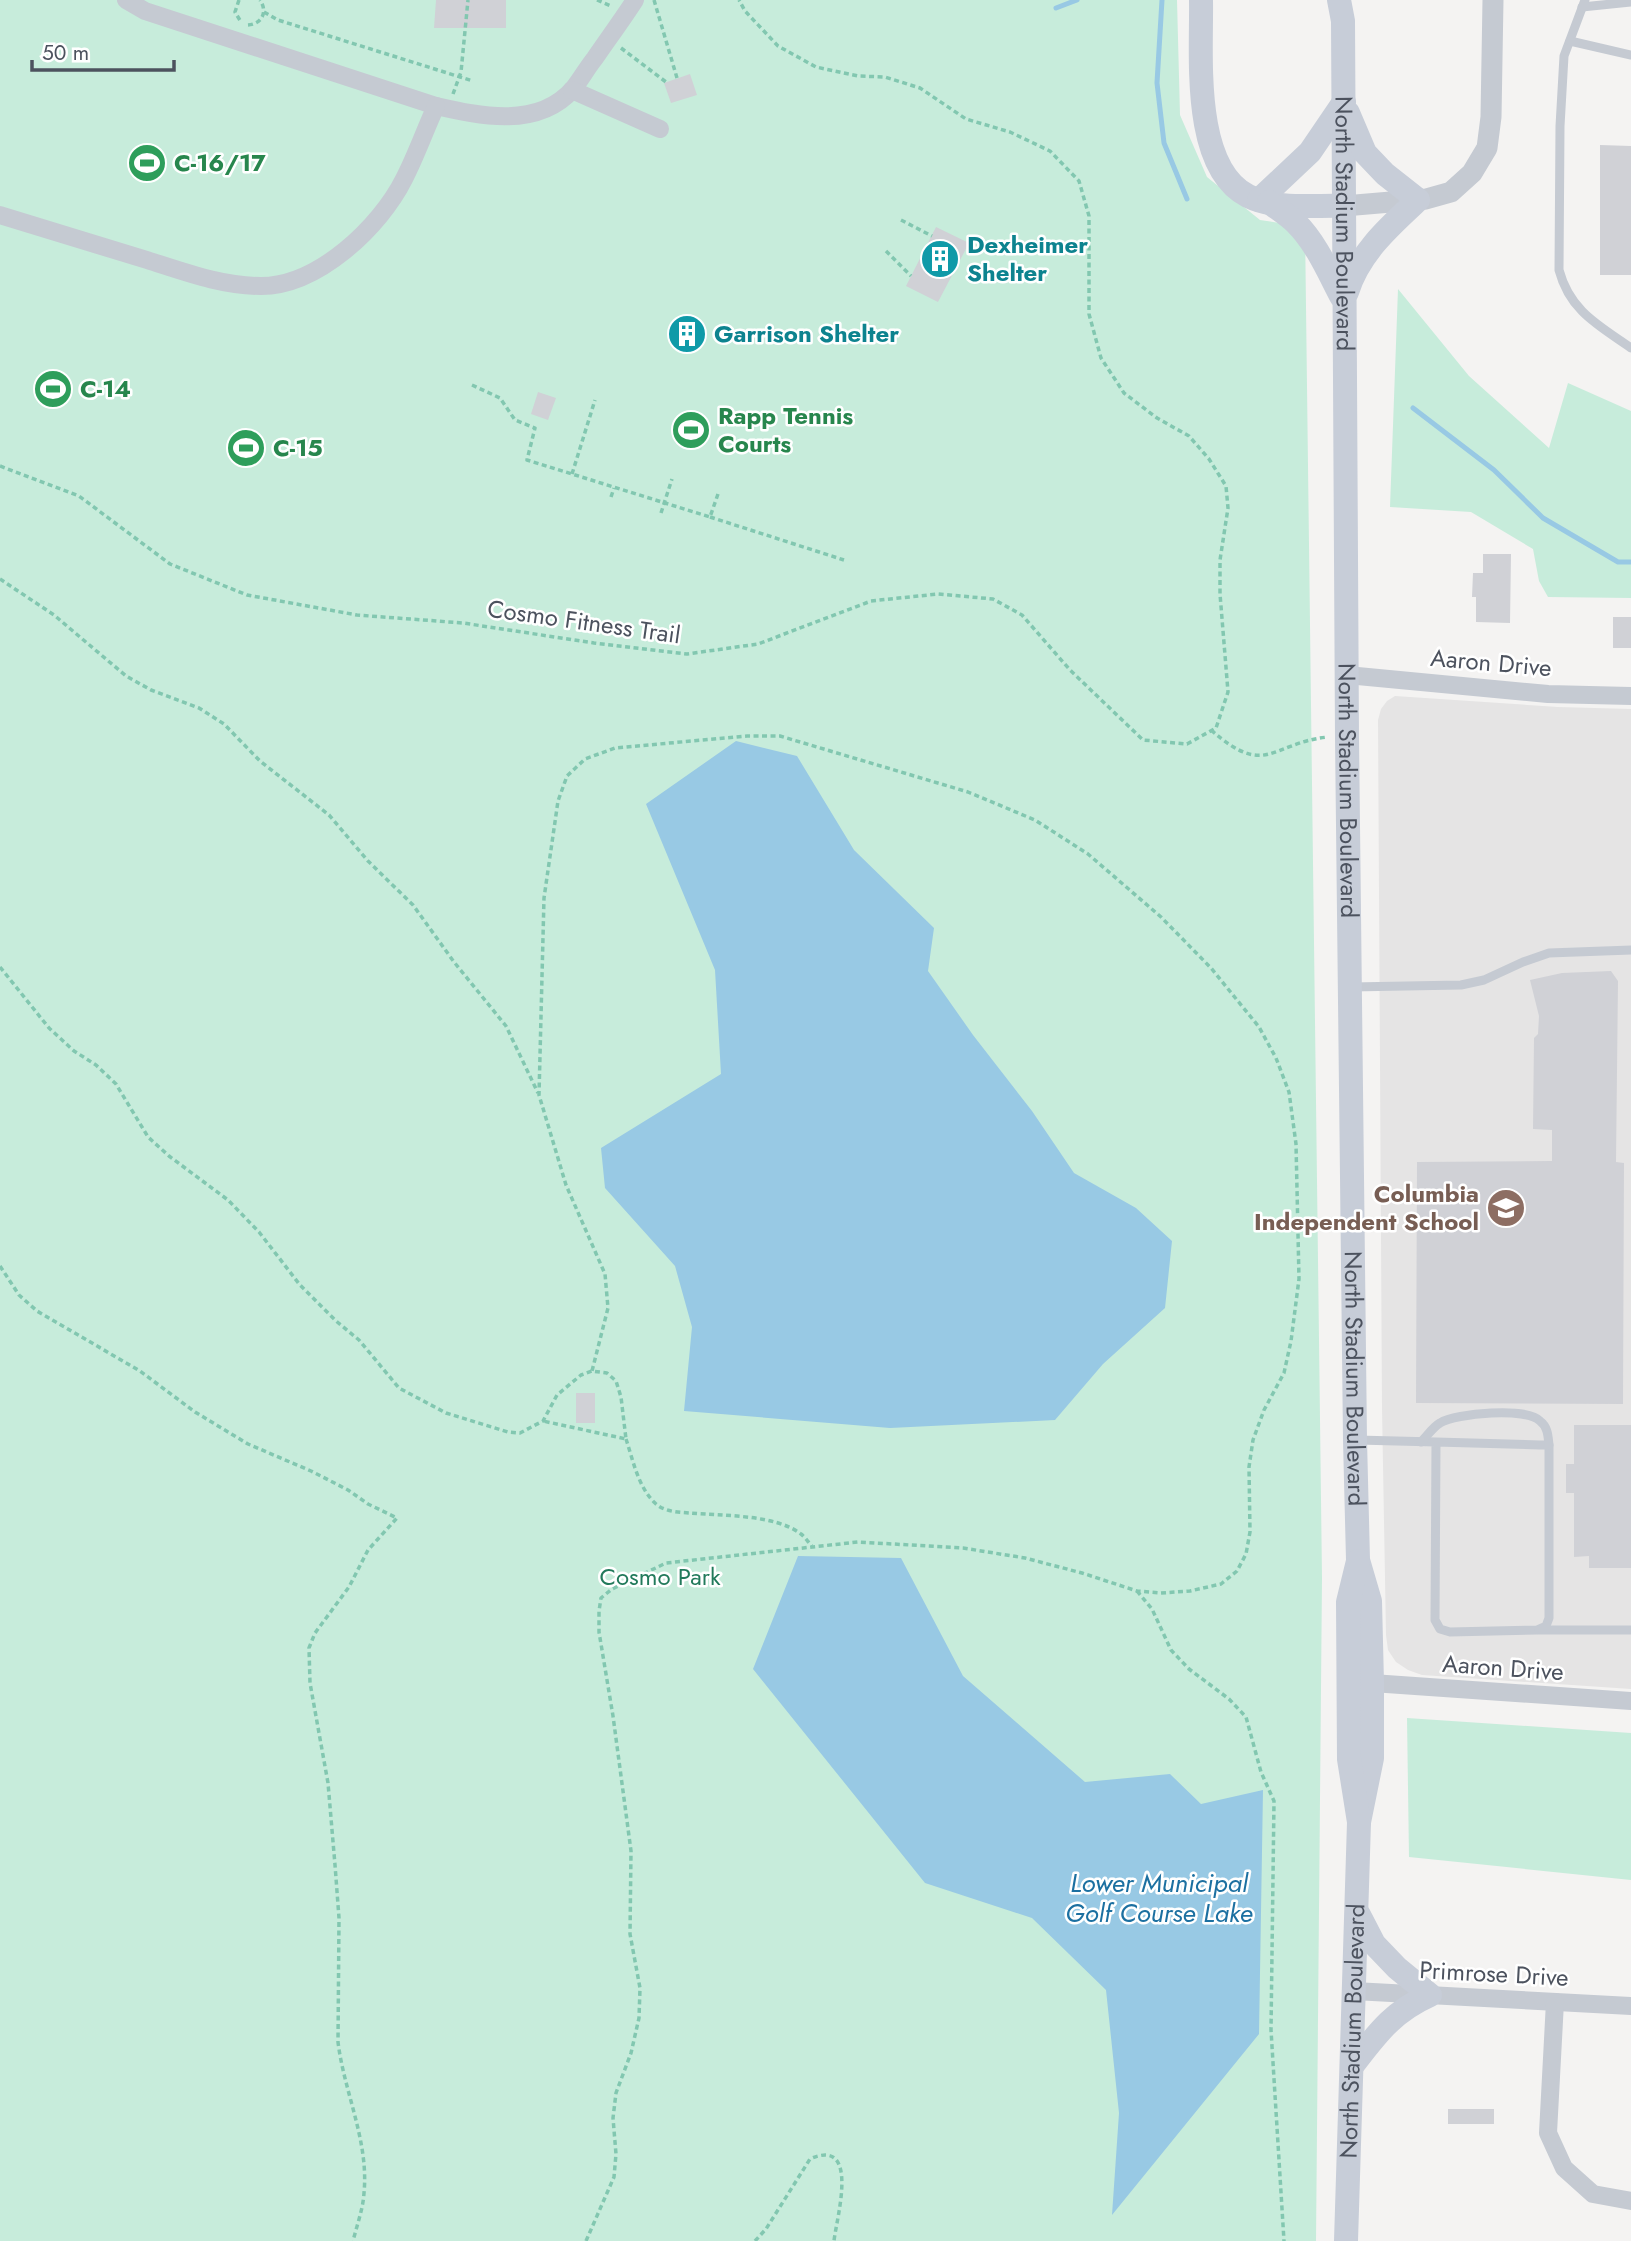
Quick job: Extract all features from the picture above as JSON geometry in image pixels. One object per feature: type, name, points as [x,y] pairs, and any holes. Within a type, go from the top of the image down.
[{"type":"main road","points":[[1201,0],[1203,109],[1212,149],[1227,179],[1247,195],[1264,201],[1284,205],[1344,206]]},
{"type":"main road","name":"North Stadium Boulevard","points":[[1344,7],[1347,737],[1356,1440],[1359,1560],[1370,1601],[1372,1682],[1372,1758],[1359,1822],[1346,2241]]},
{"type":"main road","points":[[1264,201],[1310,152],[1344,102]]},
{"type":"main road","points":[[1344,102],[1365,153],[1385,174],[1418,200],[1368,251],[1352,277],[1344,303]]},
{"type":"main road","points":[[1264,201],[1296,223],[1309,239],[1324,262],[1344,303]]},
{"type":"main road","name":"North Stadium Boulevard","points":[[1359,1560],[1348,1602],[1349,1759],[1359,1822]]},
{"type":"main road","points":[[1352,2066],[1388,2020],[1430,1995],[1396,1968],[1374,1944],[1357,1912]]},
{"type":"street","points":[[125,0],[145,11],[442,108],[470,115],[510,117],[530,114],[554,105],[572,90],[635,0]]},
{"type":"street","points":[[1344,206],[1418,200],[1451,192],[1472,173],[1488,148],[1493,0]]},
{"type":"street","points":[[572,90],[660,129]]},
{"type":"street","points":[[0,215],[219,282],[263,286],[295,280],[325,266],[359,239],[404,181],[442,108]]},
{"type":"street","name":"Aaron Drive","points":[[1347,675],[1548,694],[1631,696]]},
{"type":"street","name":"Aaron Drive","points":[[1372,1682],[1631,1702]]},
{"type":"street","name":"Primrose Drive","points":[[1354,1991],[1631,2006]]},
{"type":"street","points":[[1555,2002],[1548,2133],[1564,2168],[1593,2194],[1631,2201]]},
{"type":"lane","points":[[1631,2],[1584,3],[1564,56],[1560,126],[1559,270],[1564,290],[1585,316],[1631,348]]},
{"type":"lane","points":[[1570,41],[1631,55]]},
{"type":"lane","points":[[1350,987],[1461,985],[1484,980],[1549,953],[1631,950]]},
{"type":"lane","points":[[1420,1442],[1440,1423],[1463,1415],[1523,1413],[1539,1419],[1548,1431],[1549,1618],[1546,1626],[1538,1630]]},
{"type":"lane","points":[[1356,1440],[1549,1445]]},
{"type":"lane","points":[[1436,1442],[1435,1620],[1440,1629],[1450,1632],[1631,1630]]},
{"type":"path","points":[[239,0],[235,12],[243,23],[257,23],[264,12],[260,0]]},
{"type":"path","points":[[442,108],[459,76],[467,28],[468,0]]},
{"type":"path","points":[[654,0],[677,78]]},
{"type":"path","points":[[739,0],[745,11],[778,46],[816,67],[858,76],[885,77],[920,88],[966,119],[1010,132],[1050,152],[1079,181],[1089,216],[1089,314],[1101,358],[1124,393],[1157,418],[1189,436],[1209,459],[1226,486],[1228,508],[1220,560],[1220,594],[1228,692],[1216,727],[1211,730],[1230,746],[1251,756],[1264,756],[1307,740],[1347,737]]},
{"type":"path","points":[[264,12],[278,20],[473,80]]},
{"type":"path","points":[[608,39],[666,82]]},
{"type":"path","points":[[901,220],[932,236]]},
{"type":"path","points":[[886,251],[911,276]]},
{"type":"path","points":[[472,385],[500,398],[516,420],[535,428],[527,460],[844,559]]},
{"type":"path","points":[[572,474],[595,400]]},
{"type":"path","name":"Cosmo Fitness Trail","points":[[0,466],[79,496],[170,564],[247,595],[357,615],[463,623],[688,654],[758,644],[871,601],[938,594],[993,599],[1022,615],[1070,670],[1143,740],[1186,744],[1211,730]]},
{"type":"path","points":[[661,513],[672,479]]},
{"type":"path","points":[[611,497],[614,488]]},
{"type":"path","points":[[710,517],[718,494]]},
{"type":"path","points":[[0,579],[54,615],[126,676],[151,690],[199,708],[224,724],[260,761],[329,815],[368,861],[414,905],[454,962],[506,1026],[539,1095],[566,1185],[605,1275],[608,1308],[592,1371]]},
{"type":"path","points":[[539,1095],[546,886],[558,801],[567,776],[585,759],[615,748],[747,736],[780,736],[968,792],[1035,820],[1088,854],[1161,917],[1211,968],[1259,1027],[1276,1058],[1289,1092],[1296,1144],[1299,1279],[1292,1341],[1283,1373],[1252,1440],[1248,1466],[1250,1532],[1246,1554],[1237,1571],[1220,1584],[1190,1591],[1137,1591],[1025,1558],[963,1548],[858,1542],[666,1563],[612,1589],[601,1598],[600,1632],[631,1851],[630,1934],[640,1988],[639,2018],[631,2053],[616,2093],[613,2118],[616,2154],[614,2177],[586,2241]]},
{"type":"path","points":[[0,967],[49,1028],[116,1084],[148,1137],[169,1157],[228,1200],[259,1232],[300,1285],[335,1321],[359,1340],[399,1388],[446,1413],[508,1432],[520,1433],[543,1422],[557,1395],[582,1375],[592,1371],[607,1373],[616,1381],[621,1397],[626,1439],[636,1472],[656,1504],[670,1511],[779,1524],[801,1534],[812,1546]]},
{"type":"path","points":[[0,1266],[19,1295],[37,1311],[140,1371],[195,1412],[248,1444],[323,1477],[397,1518],[368,1550],[349,1587],[314,1633],[309,1648],[310,1683],[328,1783],[335,1866],[338,1918],[338,2042],[358,2129],[364,2169],[364,2193],[353,2241]]},
{"type":"path","points":[[543,1422],[626,1439]]},
{"type":"path","points":[[1137,1591],[1152,1609],[1171,1650],[1189,1669],[1229,1699],[1247,1717],[1261,1772],[1274,1801],[1271,2030],[1284,2241]]},
{"type":"path","points":[[755,2241],[810,2159],[819,2154],[836,2160],[841,2168],[842,2194],[834,2241]]},
{"type":"shaded area","name":"Columbia Independent School","points":[[1395,696],[1631,709],[1631,1689],[1422,1675],[1396,1662],[1388,1650],[1382,1408],[1378,720],[1381,709]]},
{"type":"green space","name":"Cosmo Park","points":[[0,0],[1177,0],[1180,115],[1207,177],[1260,220],[1305,227],[1322,1578],[1316,2241],[0,2241]]},
{"type":"green space","points":[[1398,289],[1469,376],[1549,448],[1568,383],[1631,411],[1631,598],[1548,597],[1539,581],[1533,549],[1471,512],[1390,507]]},
{"type":"green space","points":[[1407,1718],[1631,1733],[1631,1880],[1409,1857]]},
{"type":"water","points":[[736,741],[797,756],[854,850],[934,928],[928,971],[1032,1111],[1074,1173],[1136,1208],[1172,1241],[1165,1308],[1103,1364],[1055,1420],[890,1428],[684,1411],[692,1327],[675,1266],[605,1188],[601,1148],[721,1074],[715,970],[646,804]]},
{"type":"water","name":"Lower Municipal Golf Course Lake","points":[[798,1556],[901,1558],[963,1676],[1085,1782],[1170,1774],[1201,1804],[1263,1790],[1259,2034],[1112,2215],[1119,2113],[1106,1990],[1032,1918],[925,1883],[753,1669]]},
{"type":"building","points":[[436,0],[506,0],[506,28],[434,28]]},
{"type":"building","points":[[690,74],[697,95],[671,103],[664,83]]},
{"type":"building","points":[[1600,145],[1631,146],[1631,275],[1600,275]]},
{"type":"building","name":"Dexheimer Shelter","points":[[936,227],[969,243],[938,302],[906,286]]},
{"type":"building","name":"Garrison Shelter","points":[[678,322],[701,328],[696,346],[673,340]]},
{"type":"building","points":[[538,392],[556,398],[548,420],[531,414]]},
{"type":"building","points":[[1483,554],[1511,554],[1510,623],[1476,622],[1476,597],[1472,597],[1473,573],[1483,573]]},
{"type":"building","points":[[1613,617],[1631,617],[1631,648],[1613,648]]},
{"type":"building","points":[[1611,971],[1618,981],[1616,1162],[1624,1163],[1623,1404],[1416,1403],[1417,1162],[1552,1161],[1552,1130],[1533,1129],[1534,1038],[1538,1034],[1539,1016],[1530,980],[1562,973]]},
{"type":"building","points":[[576,1393],[595,1393],[595,1423],[576,1423]]},
{"type":"building","points":[[1574,1425],[1631,1425],[1631,1568],[1589,1568],[1589,1556],[1574,1557],[1574,1493],[1566,1493],[1566,1464],[1574,1464]]},
{"type":"building","points":[[1448,2109],[1494,2109],[1494,2124],[1448,2124]]},
{"type":"waterway","points":[[1056,8],[1077,0]]},
{"type":"waterway","points":[[1162,0],[1157,83],[1164,143],[1187,199]]},
{"type":"waterway","points":[[1413,408],[1494,470],[1543,518],[1618,562],[1631,562]]},
{"type":"place","name":"C-16/17","points":[[147,163]]},
{"type":"place","name":"Dexheimer Shelter","points":[[940,259]]},
{"type":"place","name":"Garrison Shelter","points":[[687,334]]},
{"type":"place","name":"C-14","points":[[53,389]]},
{"type":"place","name":"Rapp Tennis Courts","points":[[691,430]]},
{"type":"place","name":"C-15","points":[[246,448]]},
{"type":"place","name":"Columbia Independent School","points":[[1506,1208]]}]
